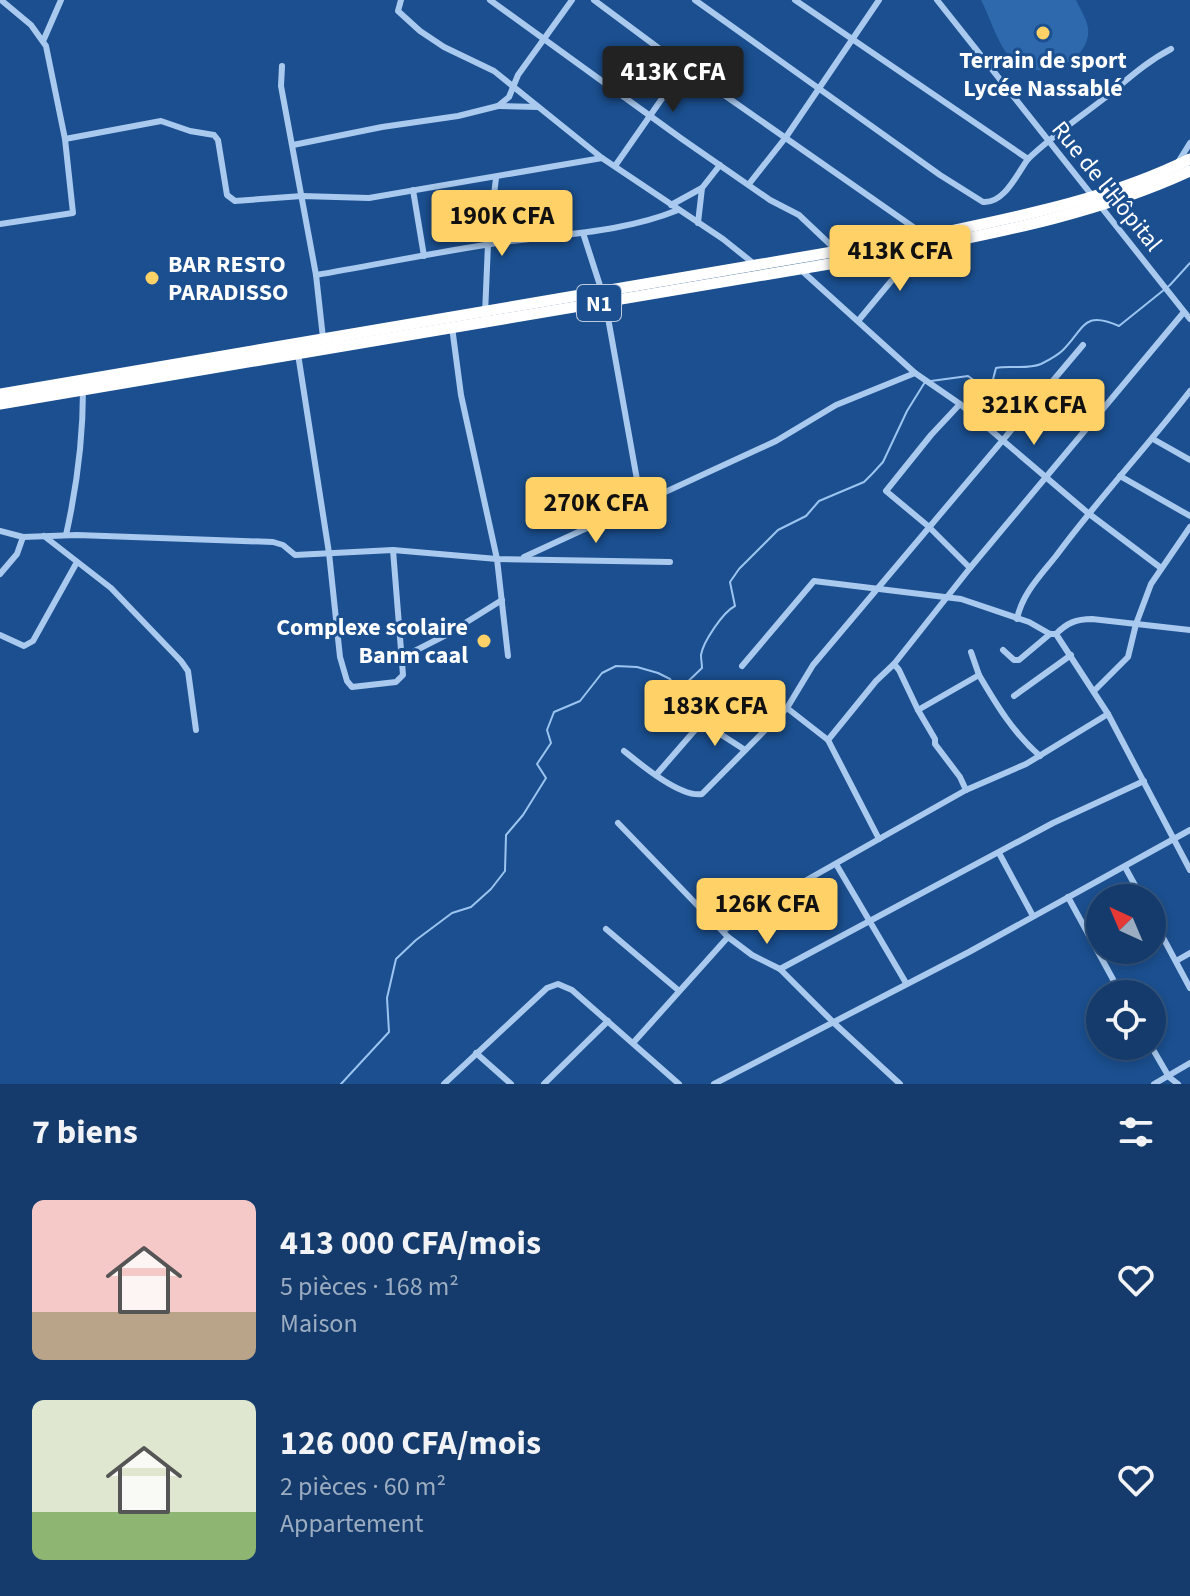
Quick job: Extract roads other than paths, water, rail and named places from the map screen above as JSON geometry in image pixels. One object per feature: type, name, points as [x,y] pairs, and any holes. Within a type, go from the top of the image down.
[{"type":"highway","name":"N1","points":[[0,394],[485,317],[926,236],[1096,202],[1190,159]]},
{"type":"highway","name":"N1","points":[[757,269],[799,269],[1014,229],[1190,171]]},
{"type":"highway","name":"N1","points":[[0,404],[298,354],[323,344],[452,327],[485,317]]},
{"type":"street","points":[[0,224],[73,213],[65,139],[44,39],[1,0]]},
{"type":"street","points":[[44,39],[61,0]]},
{"type":"street","points":[[401,0],[398,11],[420,31],[444,47],[484,65],[513,85],[602,158],[698,223],[757,269]]},
{"type":"street","points":[[490,0],[770,200],[805,220],[837,251]]},
{"type":"street","points":[[498,106],[509,97],[513,85],[543,37],[572,0]]},
{"type":"street","points":[[594,0],[684,67],[926,236]]},
{"type":"street","points":[[695,0],[940,175],[989,203],[1000,198],[1028,159],[1047,140],[1130,75],[1171,49]]},
{"type":"street","name":"Rue de l'Hôpital","points":[[937,0],[1190,319]]},
{"type":"street","points":[[798,1],[1028,159]]},
{"type":"street","points":[[749,184],[786,137],[875,1]]},
{"type":"street","points":[[282,66],[281,86],[316,275],[323,344]]},
{"type":"street","points":[[615,166],[684,67]]},
{"type":"street","points":[[293,145],[498,106],[538,107]]},
{"type":"street","points":[[65,139],[139,123],[168,122],[216,137],[227,195],[231,200],[302,196],[369,198],[602,158]]},
{"type":"street","points":[[1176,166],[1190,143]]},
{"type":"street","points":[[316,275],[488,244],[583,233],[648,221],[675,208],[702,188],[720,165]]},
{"type":"street","points":[[485,317],[488,244],[496,178]]},
{"type":"street","points":[[698,223],[702,188]]},
{"type":"street","points":[[413,190],[424,256]]},
{"type":"street","points":[[583,233],[603,296],[641,502]]},
{"type":"street","points":[[858,321],[902,268],[900,252]]},
{"type":"street","points":[[799,269],[915,373],[960,404],[1088,513],[1161,568]]},
{"type":"street","points":[[828,740],[1184,312]]},
{"type":"street","points":[[452,327],[461,395],[497,559],[508,656]]},
{"type":"street","points":[[624,751],[656,775],[699,796],[787,708],[813,665],[1083,345]]},
{"type":"street","points":[[298,354],[329,553],[340,657],[349,685],[396,682],[403,675],[393,550]]},
{"type":"street","points":[[521,559],[776,441],[836,405],[915,373]]},
{"type":"street","points":[[66,535],[78,478],[83,435],[83,390]]},
{"type":"street","points":[[1017,619],[1023,598],[1088,513],[1153,439],[1190,391]]},
{"type":"street","points":[[960,404],[886,491],[928,526],[970,568]]},
{"type":"street","points":[[1153,439],[1190,460]]},
{"type":"street","points":[[1120,476],[1190,516]]},
{"type":"street","points":[[1095,690],[1128,657],[1151,584],[1190,527]]},
{"type":"street","points":[[0,531],[23,537],[66,535],[273,542],[283,545],[295,555],[393,550],[497,559],[670,562]]},
{"type":"street","points":[[44,536],[111,588],[181,661],[188,671],[196,730]]},
{"type":"street","points":[[0,574],[17,554],[23,537]]},
{"type":"street","points":[[0,635],[24,646],[33,641],[77,562]]},
{"type":"street","points":[[742,666],[814,581],[947,596],[1036,625],[1053,634],[1095,690],[1190,870]]},
{"type":"street","points":[[401,658],[436,641],[502,600]]},
{"type":"street","points":[[1003,650],[1014,660],[1019,660],[1065,625],[1079,619],[1190,630]]},
{"type":"street","points":[[971,652],[979,675],[1009,722],[1040,756]]},
{"type":"street","points":[[1014,696],[1071,655]]},
{"type":"street","points":[[894,664],[935,744],[966,790]]},
{"type":"street","points":[[918,710],[979,675]]},
{"type":"street","points":[[674,704],[745,750]]},
{"type":"street","points":[[787,708],[828,740],[879,839]]},
{"type":"street","points":[[633,1043],[725,934],[745,915],[966,790],[1040,756],[1108,714]]},
{"type":"street","points":[[656,775],[702,722]]},
{"type":"street","points":[[780,969],[1053,823],[1144,781]]},
{"type":"street","points":[[618,823],[725,934],[752,955],[780,969],[900,1084]]},
{"type":"street","points":[[714,1084],[834,1023],[1190,830]]},
{"type":"street","points":[[999,853],[1033,916]]},
{"type":"street","points":[[836,864],[906,983]]},
{"type":"street","points":[[1125,867],[1134,884]]},
{"type":"street","points":[[1068,897],[1113,980]]},
{"type":"street","points":[[606,929],[678,990]]},
{"type":"street","points":[[1166,943],[1190,988]]},
{"type":"street","points":[[1176,961],[1190,953]]},
{"type":"street","points":[[444,1084],[547,988],[558,984],[572,990],[679,1084]]},
{"type":"street","points":[[544,1084],[608,1021]]},
{"type":"street","points":[[476,1053],[511,1084]]},
{"type":"street","points":[[1159,1060],[1169,1077],[1178,1084]]},
{"type":"street","points":[[1154,1084],[1190,1063]]},
{"type":"waterway","points":[[931,381],[968,376],[986,389],[991,387],[996,368],[1041,364],[1061,352],[1091,321],[1119,326],[1170,285],[1190,263]]},
{"type":"waterway","points":[[341,1084],[389,1032],[387,998],[396,959],[452,913],[471,907],[505,871],[506,835],[523,815],[546,778],[537,764],[551,743],[547,730],[554,712],[580,701],[602,673],[616,666],[637,667],[658,673],[670,679],[678,691],[702,668],[701,655],[705,643],[719,621],[735,606],[730,582],[739,569],[778,530],[806,516],[819,501],[864,482],[872,474],[883,462],[907,411],[925,382]]},
{"type":"place","name":"Terrain de sport Lycée Nassablé","points":[[1043,33]]},
{"type":"place","name":"BAR RESTO PARADISSO","points":[[152,278]]},
{"type":"place","name":"Complexe scolaire Banm caal","points":[[484,641]]}]
